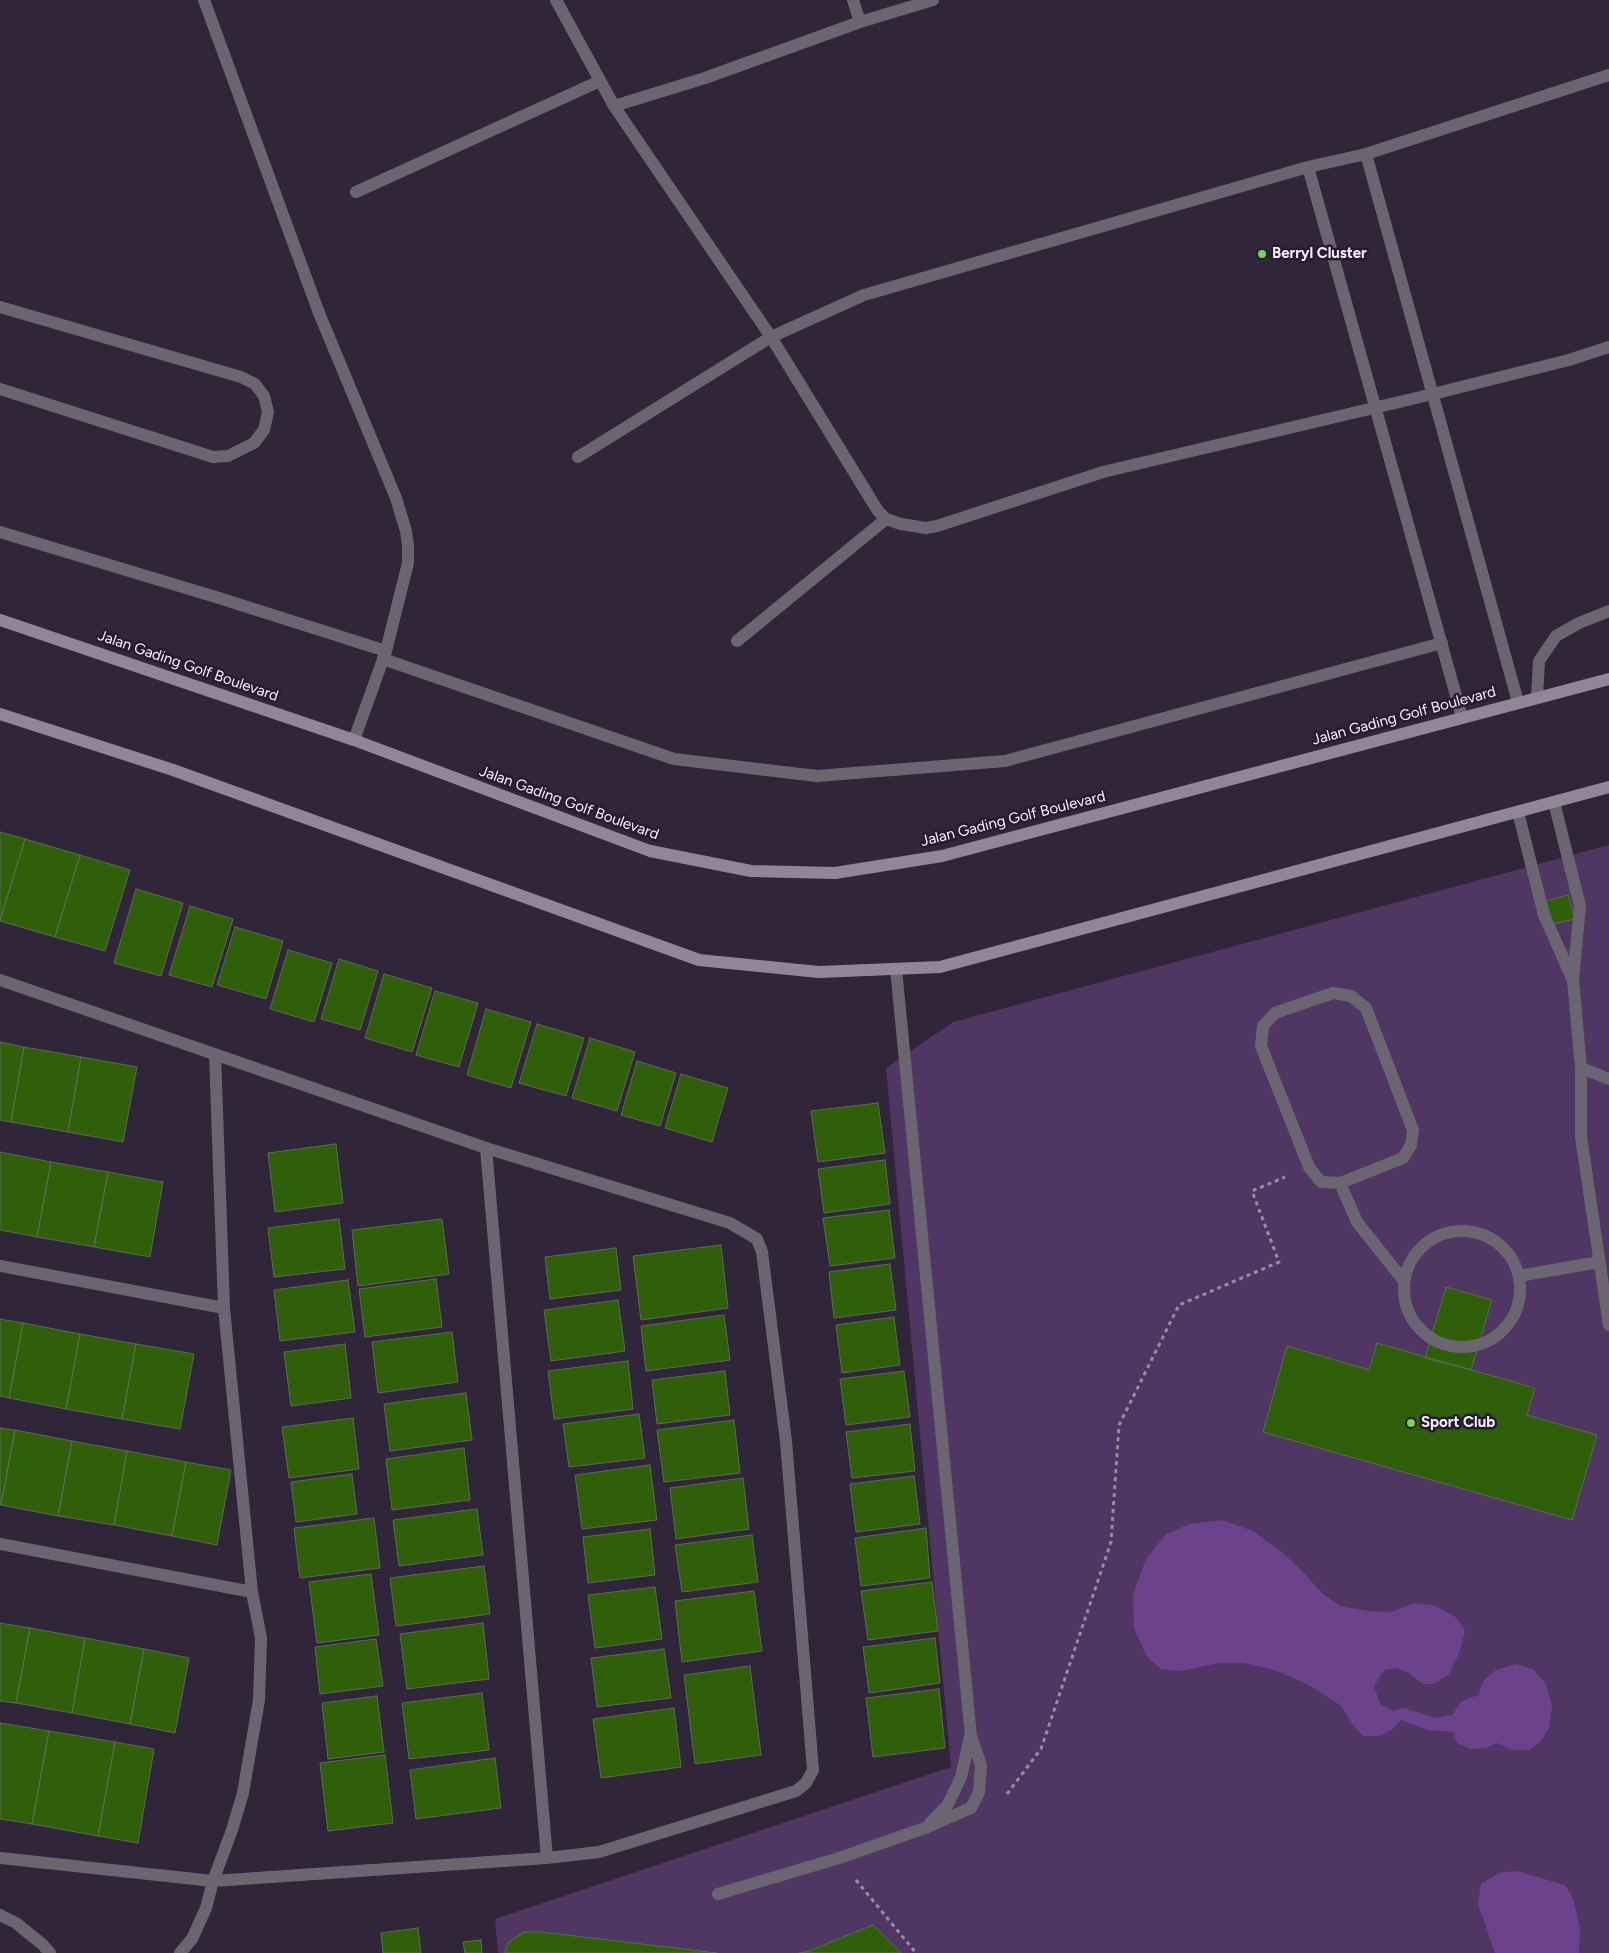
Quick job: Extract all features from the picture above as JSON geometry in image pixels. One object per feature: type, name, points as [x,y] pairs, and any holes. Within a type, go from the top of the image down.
[{"type":"main road","name":"Jalan Gading Golf Boulevard","points":[[0,620],[354,740],[650,851],[751,871],[835,873],[942,856],[1609,679]]},
{"type":"main road","points":[[0,714],[182,773],[699,960],[819,972],[940,967],[1609,788]]},
{"type":"street","points":[[204,0],[319,313],[396,498],[406,532],[408,563],[384,655],[354,740]]},
{"type":"street","points":[[556,0],[614,106],[771,337],[878,512],[886,519],[917,528],[936,526],[1103,472],[1375,406],[1433,394],[1569,360],[1609,347]]},
{"type":"street","points":[[853,0],[860,22]]},
{"type":"street","points":[[614,106],[705,78],[860,22],[932,0]]},
{"type":"street","points":[[578,457],[771,337],[864,295],[1308,167],[1366,154],[1609,74]]},
{"type":"street","points":[[356,192],[600,81]]},
{"type":"street","points":[[1366,154],[1518,702]]},
{"type":"street","points":[[1308,167],[1462,717]]},
{"type":"street","points":[[0,307],[241,377],[256,384],[264,396],[268,412],[264,430],[254,443],[228,456],[213,457],[0,389]]},
{"type":"street","points":[[737,641],[886,519]]},
{"type":"street","points":[[0,532],[219,598],[674,759],[817,776],[1005,761],[1442,643]]},
{"type":"street","points":[[1537,697],[1539,660],[1556,636],[1579,623],[1609,611]]},
{"type":"street","points":[[1554,802],[1580,906],[1573,980],[1581,1068],[1581,1137],[1609,1325]]},
{"type":"street","points":[[1518,812],[1544,915],[1573,980]]},
{"type":"street","points":[[718,1894],[838,1858],[924,1828],[972,1808],[979,1792],[981,1765],[971,1736],[896,969]]},
{"type":"street","points":[[0,980],[486,1148],[730,1223],[757,1239],[762,1252],[787,1461],[813,1770],[810,1777],[796,1791],[784,1796],[609,1850],[547,1858],[213,1881],[0,1858]]},
{"type":"street","points":[[1332,993],[1351,996],[1366,1008],[1413,1130],[1411,1145],[1403,1158],[1340,1183],[1321,1182],[1309,1167],[1261,1046],[1263,1026],[1275,1013],[1332,993]]},
{"type":"street","points":[[180,1953],[192,1938],[206,1908],[213,1881],[232,1830],[243,1793],[259,1700],[261,1638],[252,1592],[224,1308],[215,1054]]},
{"type":"street","points":[[1581,1068],[1609,1079]]},
{"type":"street","points":[[486,1148],[547,1858]]},
{"type":"street","points":[[1340,1183],[1357,1222],[1404,1281]]},
{"type":"street","points":[[1460,1230],[1486,1236],[1508,1252],[1519,1276],[1519,1298],[1512,1320],[1496,1336],[1475,1345],[1453,1346],[1432,1338],[1415,1323],[1405,1303],[1404,1281],[1413,1256],[1433,1238],[1460,1230]]},
{"type":"street","points":[[1519,1276],[1599,1262]]},
{"type":"street","points":[[0,1266],[224,1308]]},
{"type":"street","points":[[0,1544],[252,1592]]},
{"type":"street","points":[[924,1828],[946,1806],[961,1777],[971,1736]]},
{"type":"street","points":[[0,1915],[16,1924],[42,1944],[50,1953]]},
{"type":"path","points":[[972,1808],[995,1810],[1041,1749],[1111,1542],[1119,1424],[1179,1305],[1278,1262],[1252,1191],[1309,1167]]},
{"type":"path","points":[[838,1858],[916,1953]]},
{"type":"shaded area","points":[[1609,845],[1609,1953],[498,1953],[495,1919],[951,1767],[886,1068],[953,1022]]},
{"type":"shaded area","points":[[1222,1520],[1253,1531],[1283,1553],[1322,1593],[1340,1606],[1369,1611],[1391,1612],[1415,1603],[1436,1606],[1457,1618],[1465,1631],[1460,1651],[1449,1674],[1434,1684],[1423,1684],[1409,1673],[1396,1668],[1384,1670],[1374,1686],[1380,1704],[1393,1711],[1403,1708],[1437,1718],[1452,1715],[1462,1701],[1478,1695],[1484,1680],[1496,1670],[1515,1664],[1533,1669],[1546,1684],[1552,1706],[1549,1728],[1541,1741],[1529,1750],[1512,1750],[1497,1743],[1486,1748],[1471,1749],[1457,1743],[1453,1732],[1428,1730],[1401,1720],[1393,1729],[1379,1736],[1363,1736],[1340,1705],[1309,1685],[1275,1670],[1243,1663],[1220,1663],[1180,1671],[1161,1669],[1148,1658],[1134,1629],[1133,1595],[1146,1559],[1166,1534],[1190,1524]]},
{"type":"shaded area","points":[[1517,1871],[1565,1885],[1573,1898],[1580,1928],[1579,1953],[1495,1953],[1478,1904],[1481,1884],[1499,1873]]},
{"type":"building","points":[[0,832],[25,839],[0,920]]},
{"type":"building","points":[[25,839],[80,855],[55,937],[0,921]]},
{"type":"building","points":[[80,855],[130,870],[105,951],[55,937]]},
{"type":"building","points":[[136,889],[183,903],[161,976],[114,963]]},
{"type":"building","points":[[1568,895],[1575,919],[1552,924],[1546,901]]},
{"type":"building","points":[[190,906],[233,919],[212,987],[169,975]]},
{"type":"building","points":[[235,927],[283,941],[266,999],[217,985]]},
{"type":"building","points":[[288,950],[332,963],[314,1022],[270,1009]]},
{"type":"building","points":[[339,959],[378,971],[360,1030],[321,1019]]},
{"type":"building","points":[[384,974],[432,988],[412,1052],[365,1038]]},
{"type":"building","points":[[435,991],[478,1003],[459,1067],[416,1055]]},
{"type":"building","points":[[486,1009],[531,1022],[511,1088],[467,1075]]},
{"type":"building","points":[[537,1024],[584,1038],[566,1096],[519,1083]]},
{"type":"building","points":[[590,1038],[635,1052],[617,1111],[572,1098]]},
{"type":"building","points":[[0,1042],[24,1047],[11,1122],[0,1120]]},
{"type":"building","points":[[24,1047],[81,1057],[68,1132],[11,1122]]},
{"type":"building","points":[[81,1057],[137,1067],[123,1142],[68,1132]]},
{"type":"building","points":[[637,1061],[676,1073],[660,1126],[621,1115]]},
{"type":"building","points":[[681,1074],[728,1088],[712,1142],[665,1128]]},
{"type":"building","points":[[878,1103],[885,1153],[818,1162],[811,1111]]},
{"type":"building","points":[[336,1144],[343,1203],[275,1212],[268,1153]]},
{"type":"building","points":[[0,1152],[51,1162],[37,1237],[0,1230]]},
{"type":"building","points":[[885,1160],[890,1204],[824,1213],[818,1169]]},
{"type":"building","points":[[51,1162],[108,1172],[94,1247],[37,1237]]},
{"type":"building","points":[[108,1172],[163,1182],[150,1257],[94,1247]]},
{"type":"building","points":[[889,1210],[895,1258],[830,1266],[823,1218]]},
{"type":"building","points":[[339,1219],[345,1269],[274,1277],[268,1228]]},
{"type":"building","points":[[442,1219],[449,1274],[358,1286],[352,1230]]},
{"type":"building","points":[[721,1245],[728,1308],[641,1320],[633,1256]]},
{"type":"building","points":[[616,1248],[621,1290],[550,1299],[545,1257]]},
{"type":"building","points":[[890,1264],[896,1310],[834,1318],[829,1272]]},
{"type":"building","points":[[436,1279],[442,1327],[365,1337],[359,1289]]},
{"type":"building","points":[[348,1280],[355,1332],[280,1341],[274,1290]]},
{"type":"building","points":[[1446,1287],[1492,1300],[1471,1370],[1425,1358]]},
{"type":"building","points":[[618,1300],[625,1351],[551,1361],[544,1310]]},
{"type":"building","points":[[724,1315],[730,1360],[646,1371],[641,1326]]},
{"type":"building","points":[[894,1317],[900,1365],[842,1373],[836,1325]]},
{"type":"building","points":[[0,1319],[23,1323],[9,1398],[0,1396]]},
{"type":"building","points":[[23,1323],[80,1334],[66,1409],[9,1398]]},
{"type":"building","points":[[452,1332],[458,1382],[378,1393],[372,1342]]},
{"type":"building","points":[[80,1334],[136,1344],[122,1419],[66,1409]]},
{"type":"building","name":"Sport Club","points":[[1377,1343],[1535,1388],[1527,1415],[1597,1435],[1572,1520],[1263,1432],[1287,1346],[1369,1370]]},
{"type":"building","points":[[136,1344],[194,1354],[180,1429],[122,1419]]},
{"type":"building","points":[[345,1344],[351,1398],[291,1406],[284,1352]]},
{"type":"building","points":[[628,1361],[633,1409],[554,1419],[548,1371]]},
{"type":"building","points":[[725,1371],[730,1415],[657,1424],[652,1380]]},
{"type":"building","points":[[904,1371],[910,1417],[846,1425],[840,1379]]},
{"type":"building","points":[[466,1393],[472,1440],[390,1451],[384,1404]]},
{"type":"building","points":[[639,1414],[645,1458],[569,1467],[563,1424]]},
{"type":"building","points":[[353,1418],[359,1469],[289,1478],[282,1427]]},
{"type":"building","points":[[734,1420],[740,1473],[664,1482],[657,1430]]},
{"type":"building","points":[[910,1424],[915,1471],[852,1478],[846,1432]]},
{"type":"building","points":[[0,1428],[15,1430],[1,1505],[0,1505]]},
{"type":"building","points":[[15,1430],[72,1441],[58,1516],[1,1505]]},
{"type":"building","points":[[72,1441],[127,1451],[114,1525],[58,1516]]},
{"type":"building","points":[[464,1448],[470,1500],[392,1510],[386,1459]]},
{"type":"building","points":[[127,1451],[186,1462],[172,1536],[114,1525]]},
{"type":"building","points":[[186,1462],[231,1470],[217,1545],[172,1536]]},
{"type":"building","points":[[650,1465],[657,1520],[582,1529],[575,1475]]},
{"type":"building","points":[[352,1474],[357,1514],[296,1522],[291,1482]]},
{"type":"building","points":[[914,1476],[920,1524],[856,1532],[850,1484]]},
{"type":"building","points":[[743,1478],[749,1529],[676,1539],[670,1488]]},
{"type":"building","points":[[477,1509],[483,1555],[399,1566],[393,1520]]},
{"type":"building","points":[[374,1518],[380,1568],[300,1578],[294,1528]]},
{"type":"building","points":[[926,1528],[930,1578],[861,1586],[855,1538]]},
{"type":"building","points":[[650,1529],[655,1575],[588,1583],[583,1537]]},
{"type":"building","points":[[752,1535],[758,1582],[682,1592],[675,1545]]},
{"type":"building","points":[[484,1566],[490,1614],[396,1626],[390,1578]]},
{"type":"building","points":[[371,1574],[379,1635],[317,1643],[309,1582]]},
{"type":"building","points":[[932,1582],[938,1631],[868,1640],[861,1591]]},
{"type":"building","points":[[655,1587],[662,1639],[595,1648],[588,1595]]},
{"type":"building","points":[[754,1591],[762,1651],[682,1662],[675,1601]]},
{"type":"building","points":[[0,1623],[30,1628],[16,1703],[0,1701]]},
{"type":"building","points":[[483,1623],[489,1679],[407,1689],[400,1634]]},
{"type":"building","points":[[30,1628],[85,1638],[72,1713],[16,1703]]},
{"type":"building","points":[[85,1638],[144,1649],[130,1724],[72,1713]]},
{"type":"building","points":[[935,1638],[940,1683],[869,1693],[863,1647]]},
{"type":"building","points":[[376,1639],[383,1686],[320,1694],[315,1647]]},
{"type":"building","points":[[144,1649],[189,1658],[175,1733],[130,1724]]},
{"type":"building","points":[[664,1649],[671,1698],[597,1707],[591,1658]]},
{"type":"building","points":[[750,1666],[761,1755],[695,1764],[684,1675]]},
{"type":"building","points":[[939,1689],[945,1748],[873,1757],[866,1698]]},
{"type":"building","points":[[482,1693],[489,1750],[409,1759],[402,1703]]},
{"type":"building","points":[[377,1696],[384,1752],[328,1759],[322,1703]]},
{"type":"building","points":[[674,1708],[681,1767],[601,1778],[593,1719]]},
{"type":"building","points":[[0,1723],[49,1731],[32,1824],[0,1819]]},
{"type":"building","points":[[49,1731],[115,1742],[98,1836],[32,1824]]},
{"type":"building","points":[[115,1742],[154,1749],[138,1843],[98,1836]]},
{"type":"building","points":[[385,1755],[393,1823],[328,1831],[320,1763]]},
{"type":"building","points":[[495,1758],[501,1808],[416,1819],[410,1770]]},
{"type":"building","points":[[873,1925],[901,1953],[799,1953],[806,1952]]},
{"type":"building","points":[[418,1928],[421,1953],[383,1953],[381,1933]]},
{"type":"building","points":[[524,1932],[541,1932],[717,1953],[504,1953],[509,1942]]},
{"type":"building","points":[[481,1940],[482,1953],[465,1953],[463,1942]]},
{"type":"place","name":"Berryl Cluster","points":[[1262,254]]},
{"type":"place","name":"Sport Club","points":[[1411,1423]]}]
